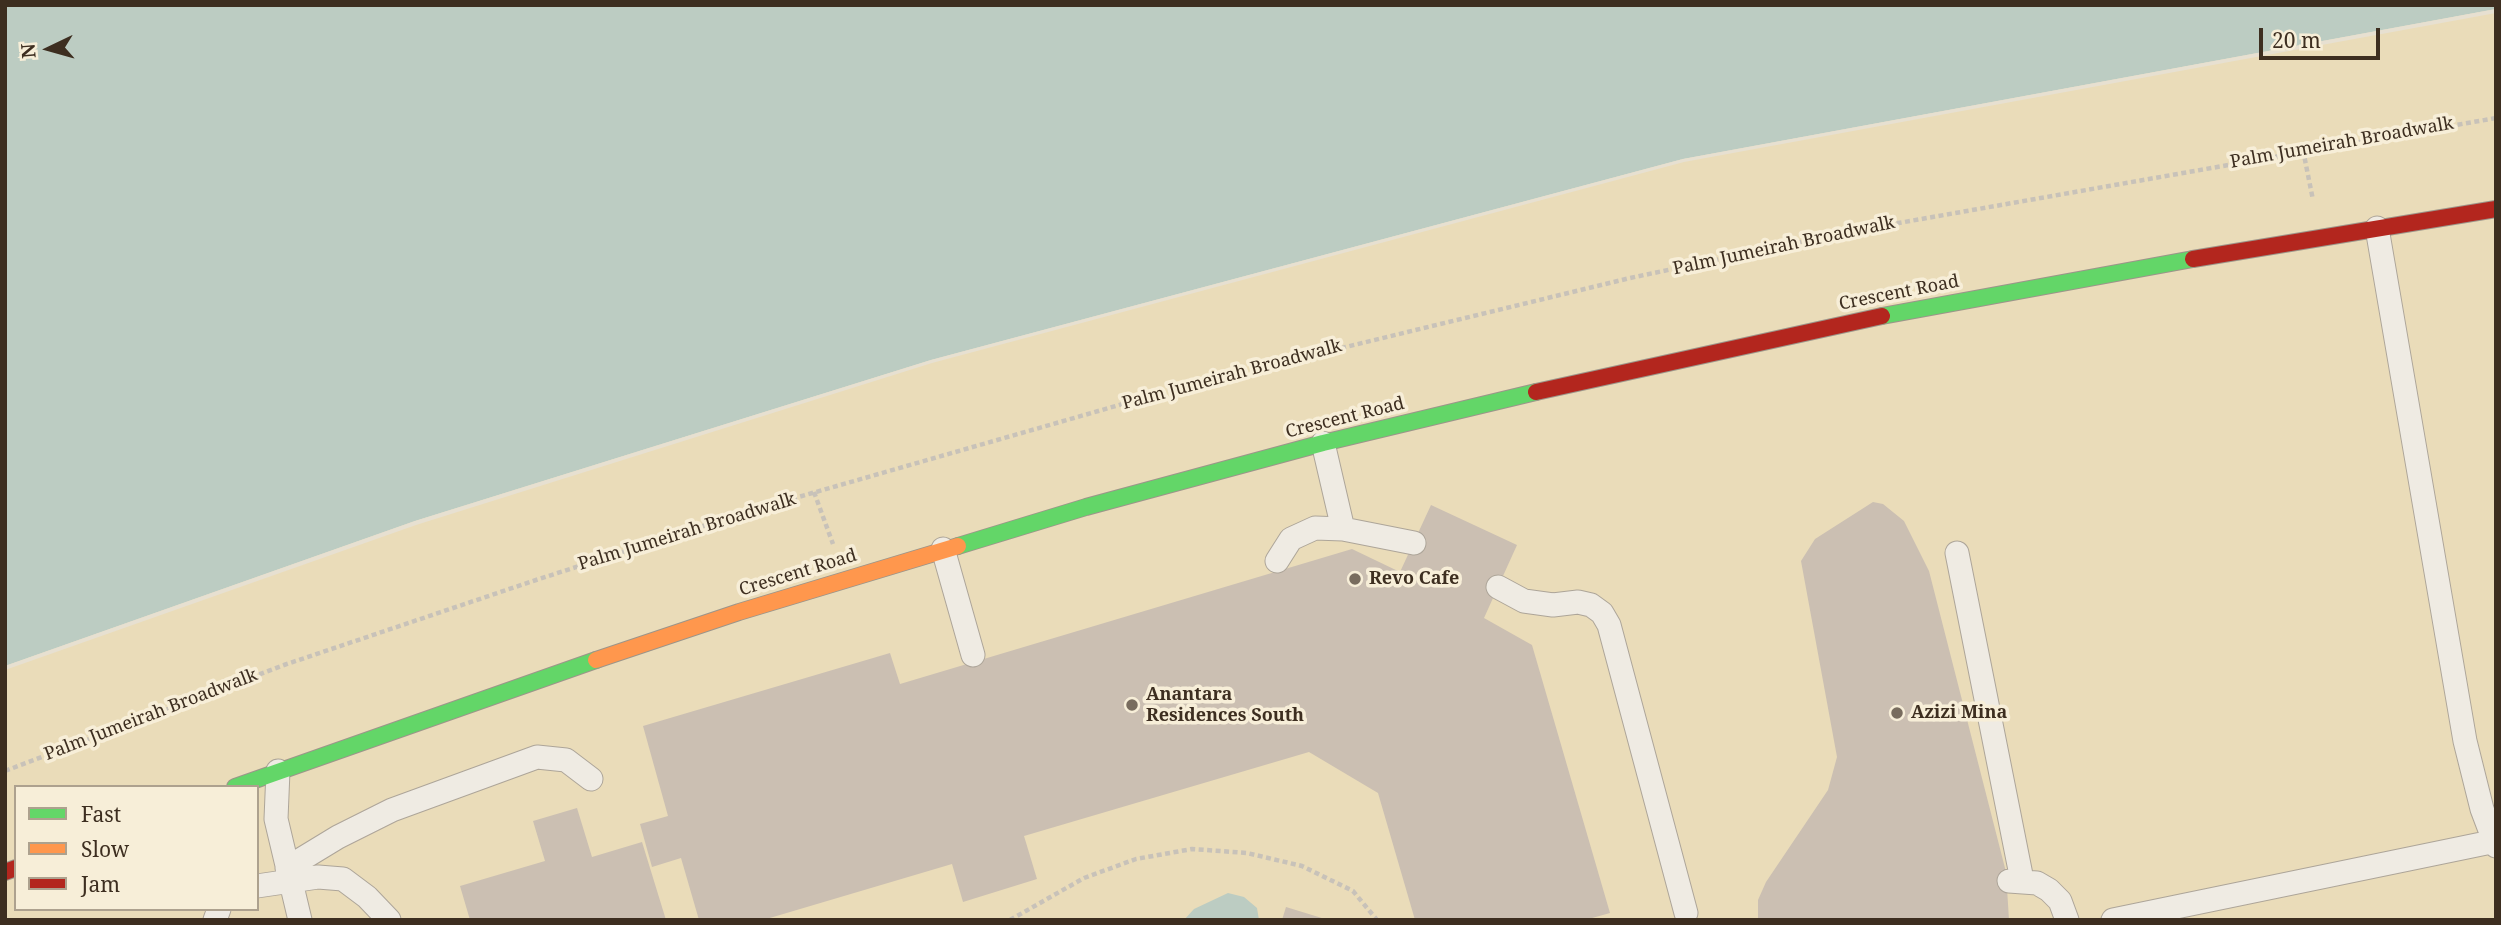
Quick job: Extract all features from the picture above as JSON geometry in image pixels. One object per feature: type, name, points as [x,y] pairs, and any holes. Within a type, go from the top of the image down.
[{"type":"main road","name":"Crescent Road","points":[[240,785],[490,695],[846,578],[1323,443],[1777,337],[2041,285],[2496,209]]},
{"type":"lane","points":[[2113,920],[2495,843],[2482,809],[2465,741],[2377,228]]},
{"type":"lane","points":[[1323,443],[1343,529]]},
{"type":"lane","points":[[1277,561],[1282,549],[1302,533],[1315,528],[1343,529],[1414,543]]},
{"type":"lane","points":[[943,549],[973,656]]},
{"type":"lane","points":[[1957,553],[2015,881],[2049,890],[2060,901],[2067,920]]},
{"type":"lane","points":[[1499,587],[1538,604],[1578,602],[1591,605],[1602,613],[1612,638],[1686,913]]},
{"type":"lane","points":[[259,885],[288,874],[338,837],[392,810],[537,757],[566,760],[590,779]]},
{"type":"lane","points":[[278,771],[275,803],[288,874],[300,920]]},
{"type":"lane","points":[[288,874],[343,879],[367,897],[389,920]]},
{"type":"path","name":"Palm Jumeirah Broadwalk","points":[[5,771],[296,661],[548,575],[814,492],[1189,385],[1604,284],[1853,231],[2496,118]]},
{"type":"path","points":[[2303,150],[2320,238]]},
{"type":"path","points":[[814,492],[846,578]]},
{"type":"path","points":[[1010,920],[1084,878],[1136,859],[1192,849],[1247,853],[1302,866],[1353,891],[1377,920]]},
{"type":"sand","points":[[2496,9],[2496,920],[5,920],[5,666],[415,521],[931,360],[1683,159]]},
{"type":"shaded area","points":[[5,5],[2496,5],[2496,9],[1683,159],[931,360],[415,521],[5,666]]},
{"type":"shaded area","points":[[1228,893],[1244,897],[1257,908],[1259,920],[1184,920],[1194,909]]},
{"type":"pier","points":[[2496,9],[2496,13],[1684,162],[932,363],[416,525],[5,670],[5,666],[415,521],[931,360],[1683,159]]},
{"type":"building","name":"Azizi Mina","points":[[1873,502],[1883,504],[1904,521],[1929,571],[2006,872],[2009,920],[1758,920],[1758,900],[1766,882],[1828,790],[1837,757],[1801,561],[1815,539]]},
{"type":"building","name":"Anantara Residences South","points":[[1431,505],[1517,545],[1484,618],[1532,645],[1610,913],[1585,920],[1415,920],[1378,793],[1309,752],[1024,836],[1037,879],[963,902],[952,864],[763,920],[699,920],[681,858],[652,867],[640,824],[668,816],[643,726],[890,653],[900,684],[1352,549],[1400,572]]},
{"type":"building","points":[[577,808],[592,857],[642,842],[666,920],[470,920],[460,886],[545,861],[533,821]]},
{"type":"building","points":[[1286,907],[1325,919],[1325,920],[1282,920]]},
{"type":"traffic: fast","points":[[1882,316],[2193,259]]},
{"type":"traffic: fast","points":[[958,546],[1086,507],[1323,443],[1536,392]]},
{"type":"traffic: fast","points":[[241,785],[596,660]]},
{"type":"traffic: slow","points":[[596,660],[739,612],[958,546]]},
{"type":"traffic: jam","points":[[2193,259],[2496,209]]},
{"type":"traffic: jam","points":[[1536,392],[1882,316]]},
{"type":"traffic: jam","points":[[5,872],[14,869]]},
{"type":"place","name":"Revo Cafe","points":[[1355,579]]},
{"type":"place","name":"Anantara Residences South","points":[[1132,705]]},
{"type":"place","name":"Azizi Mina","points":[[1897,713]]}]
